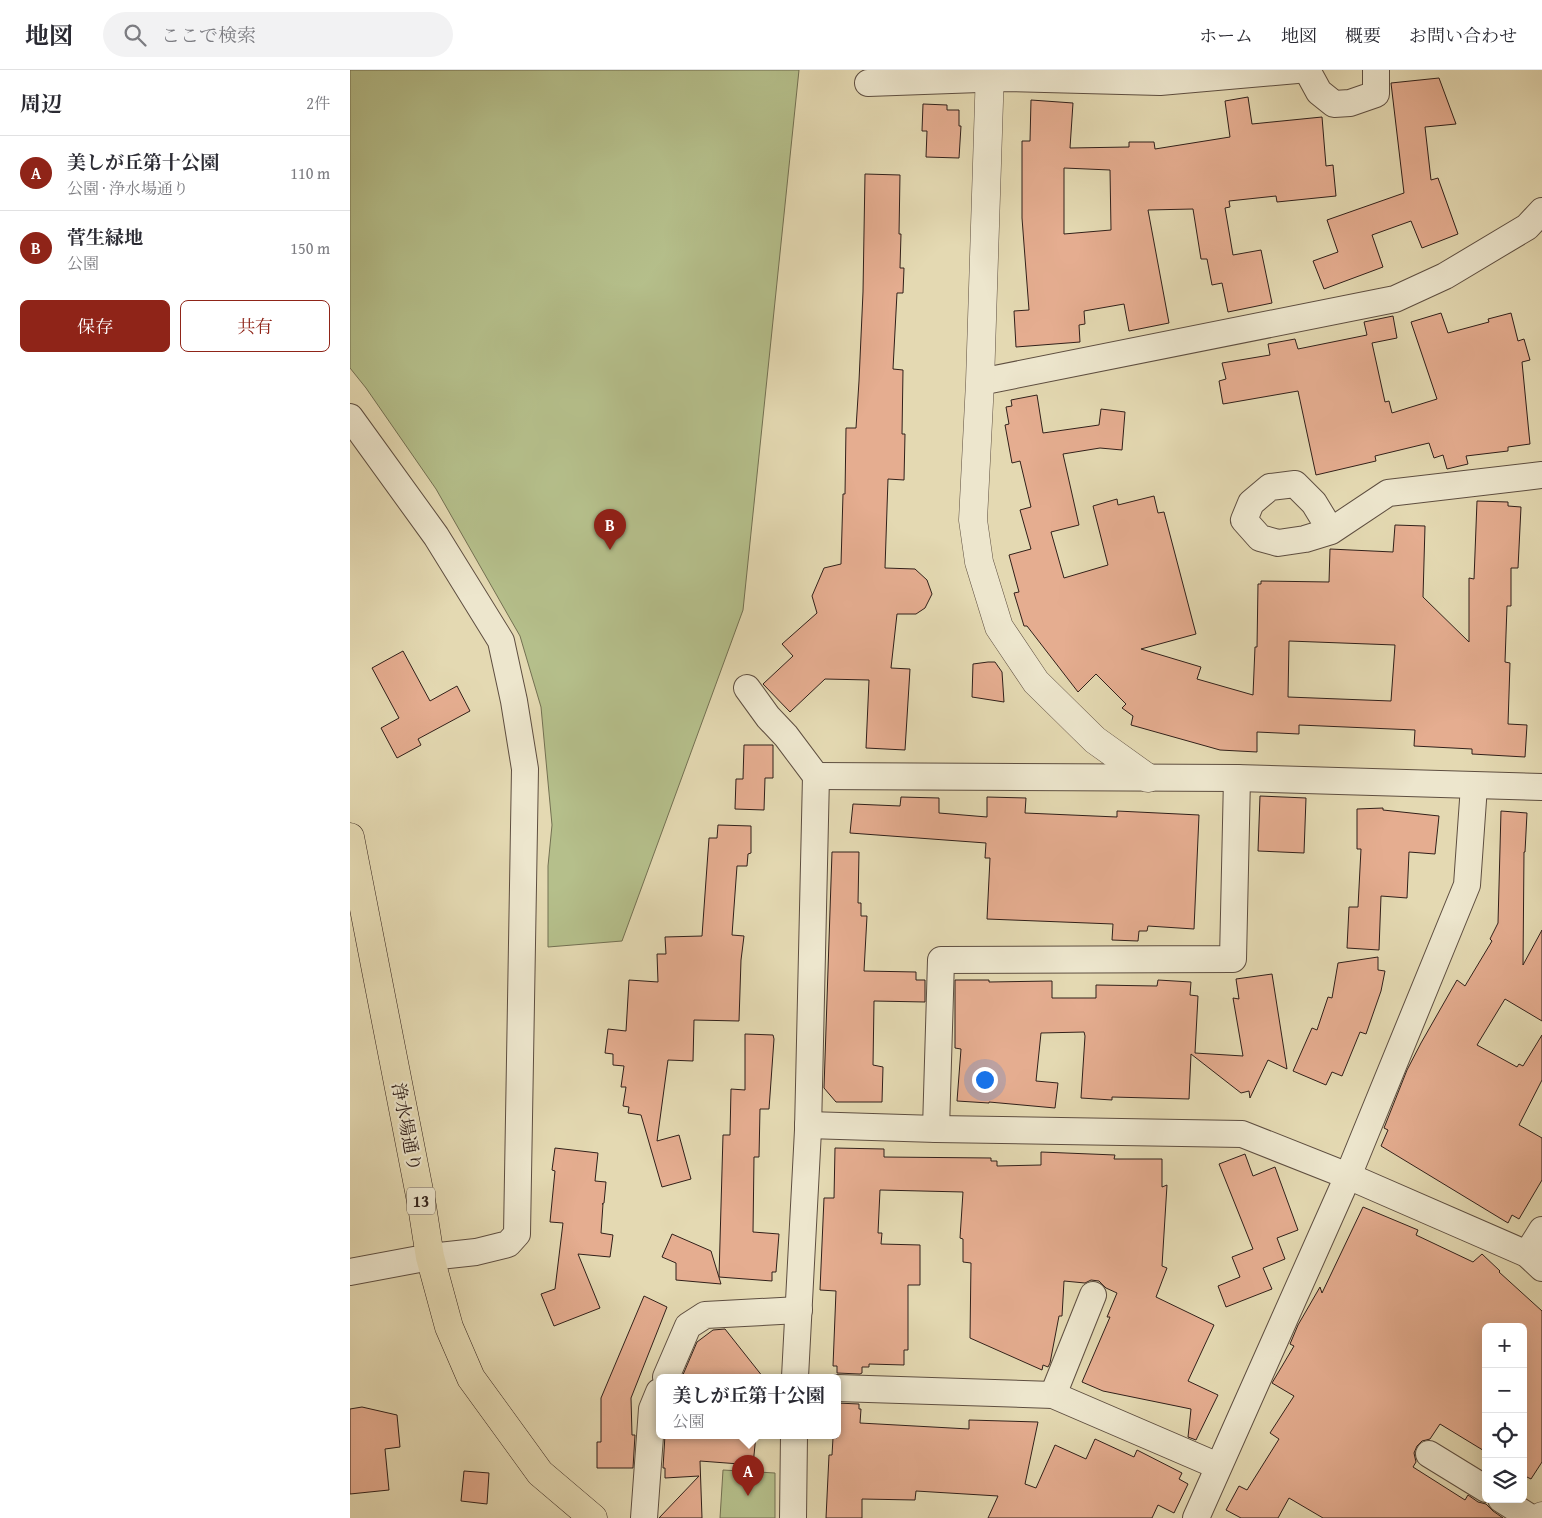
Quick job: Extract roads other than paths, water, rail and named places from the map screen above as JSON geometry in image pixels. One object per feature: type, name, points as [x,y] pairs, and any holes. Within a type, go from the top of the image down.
[{"type":"main road","name":"浄水場通り","points":[[350,836],[422,1206],[430,1257],[449,1327],[471,1378],[540,1473],[593,1518]]},
{"type":"street","points":[[868,83],[990,74],[1160,82],[1297,70]]},
{"type":"street","points":[[1307,70],[1319,92],[1334,104],[1350,103],[1376,94],[1376,70]]},
{"type":"street","points":[[990,74],[980,382],[973,520],[979,562],[1000,627],[1036,682],[1095,740],[1148,778]]},
{"type":"street","points":[[980,382],[1395,299],[1445,276],[1527,227],[1542,211]]},
{"type":"street","points":[[350,418],[436,536],[501,641],[514,701],[525,769],[517,1234],[508,1244],[476,1252],[430,1257],[350,1272]]},
{"type":"street","points":[[1331,531],[1388,493],[1542,474]]},
{"type":"street","points":[[747,688],[816,776],[808,1125],[795,1374]]},
{"type":"street","points":[[816,776],[1237,778],[1542,787]]},
{"type":"street","points":[[936,1129],[942,960],[1233,959],[1237,778]]},
{"type":"street","points":[[1196,1518],[1348,1176],[1467,885],[1474,786]]},
{"type":"street","points":[[808,1125],[1242,1134],[1348,1176],[1534,1261],[1542,1230]]},
{"type":"street","points":[[1053,1395],[1093,1295]]},
{"type":"street","points":[[667,1374],[688,1326],[705,1314],[799,1310]]},
{"type":"street","points":[[841,1388],[1053,1395],[1218,1466]]},
{"type":"street","points":[[644,1518],[652,1409],[656,1399]]},
{"type":"street","points":[[793,1518],[794,1439]]},
{"type":"street","points":[[1429,1454],[1482,1487]]},
{"type":"street","points":[[1507,1503],[1531,1518]]},
{"type":"place","name":"菅生緑地","points":[[610,550]]},
{"type":"place","name":"美しが丘第十公園","points":[[748,1496]]}]
